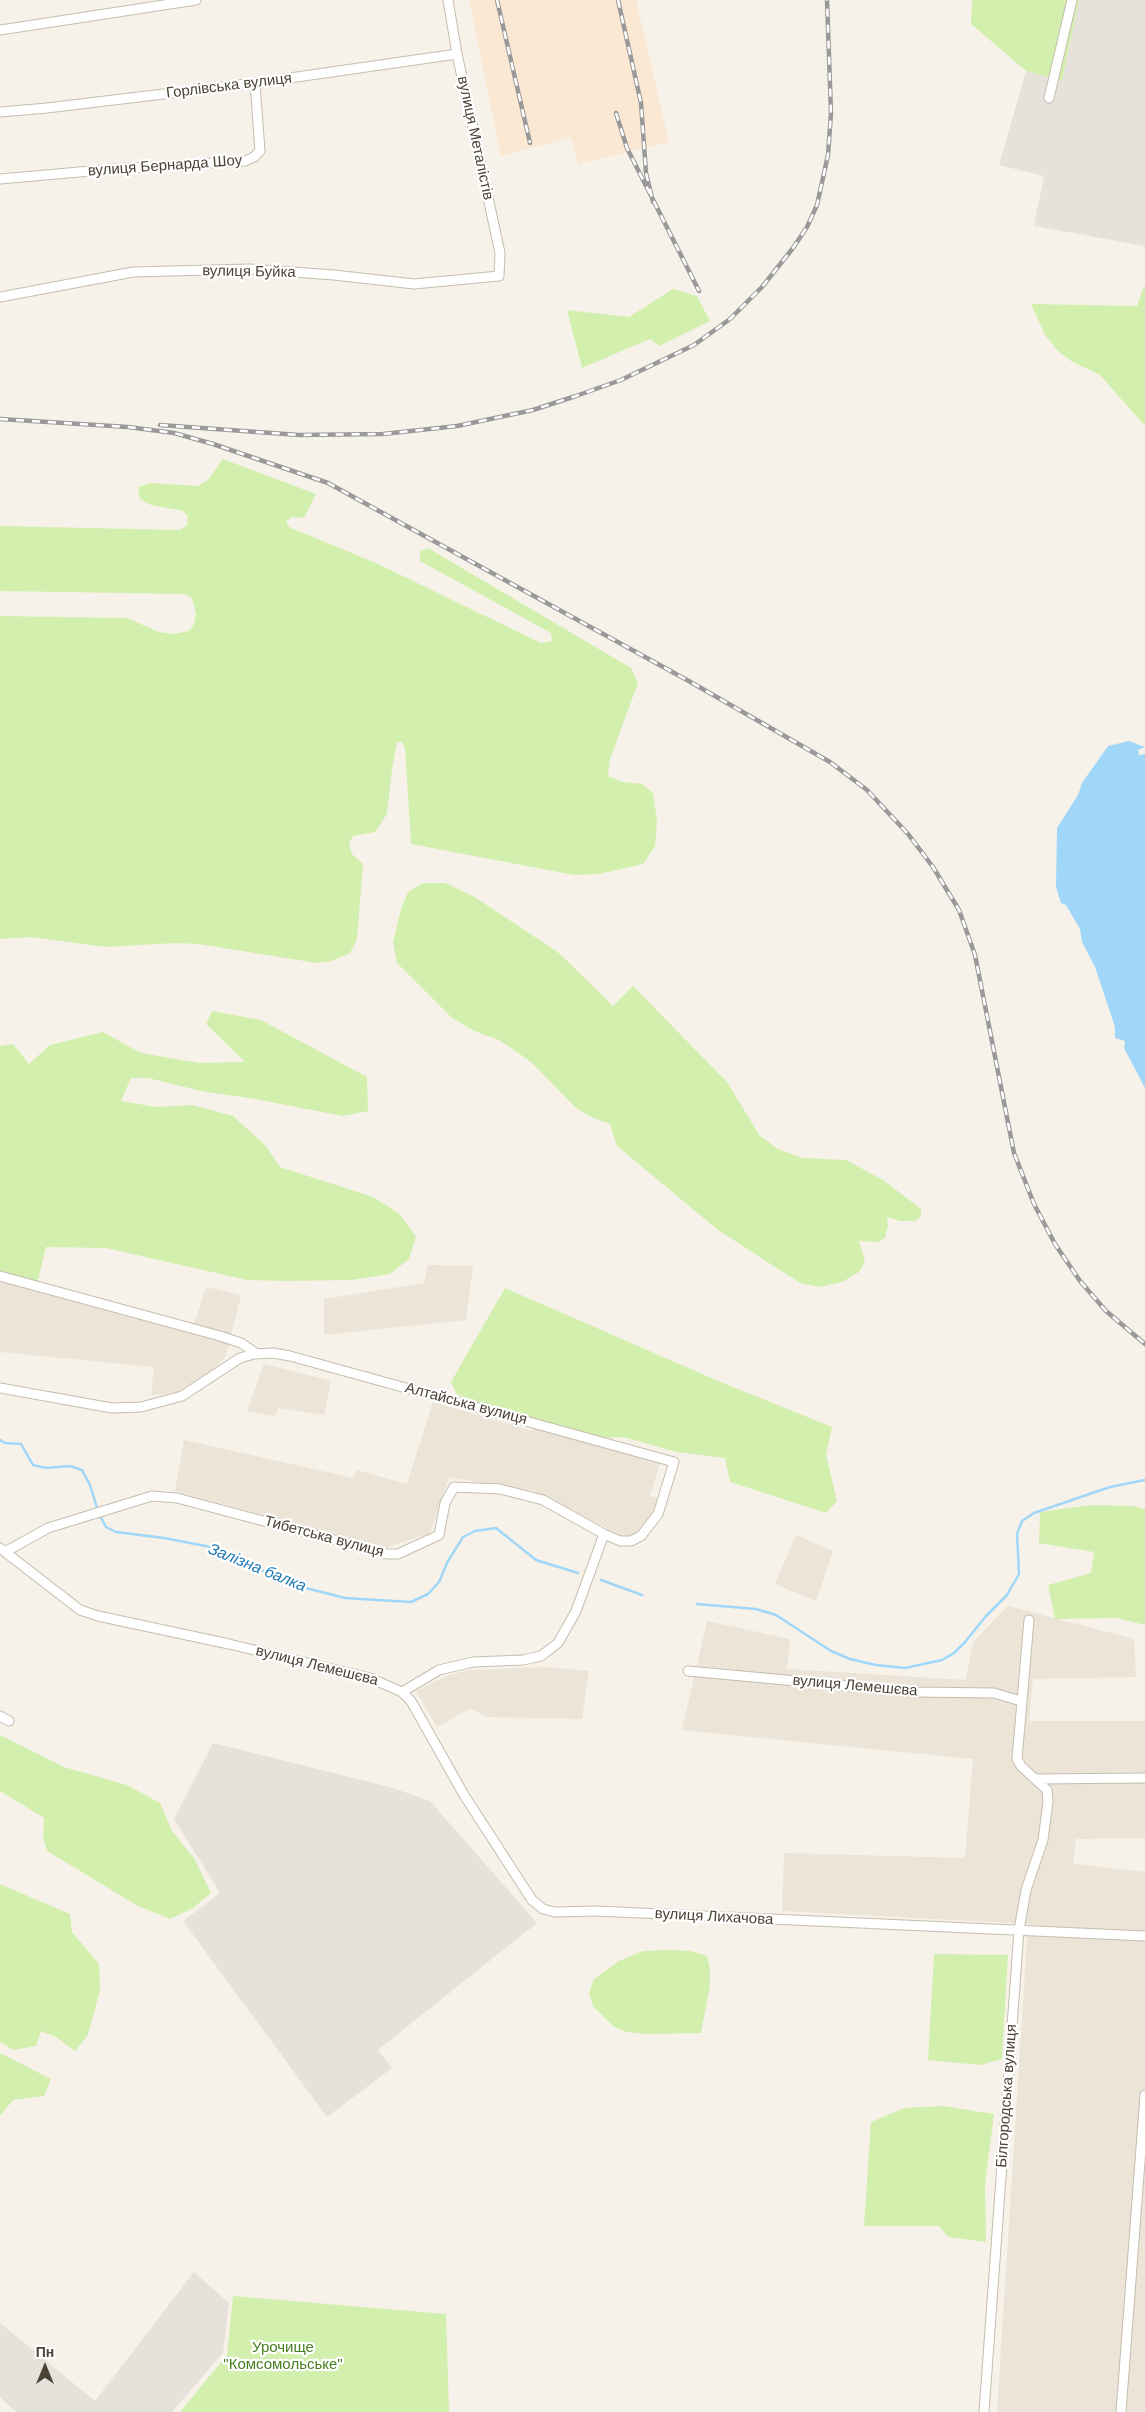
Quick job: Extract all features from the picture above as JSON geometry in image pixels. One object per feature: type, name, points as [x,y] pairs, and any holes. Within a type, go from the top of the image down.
[{"type":"street","points":[[0,30],[196,0]]},
{"type":"street","name":"вулиця Металістів","points":[[448,0],[456,54],[500,254],[499,276]]},
{"type":"street","points":[[1049,98],[1072,0]]},
{"type":"street","name":"Горлівська вулиця","points":[[0,112],[256,84],[456,54]]},
{"type":"street","name":"вулиця Бернарда Шоу","points":[[0,179],[113,169],[245,161],[254,158],[260,151],[256,84]]},
{"type":"street","name":"вулиця Буйка","points":[[0,297],[133,272],[250,270],[334,275],[414,284],[499,276]]},
{"type":"street","name":"Алтайська вулиця","points":[[0,1276],[220,1336],[241,1343],[257,1354]]},
{"type":"street","name":"Алтайська вулиця","points":[[0,1388],[112,1408],[141,1407],[182,1396],[240,1358],[257,1354],[290,1356],[674,1462]]},
{"type":"street","name":"Тибетська вулиця","points":[[3,1550],[48,1528],[152,1496],[178,1498],[387,1554],[398,1554],[439,1535],[445,1503],[454,1487],[500,1489],[543,1500],[604,1534],[620,1541],[632,1541],[641,1536],[658,1514],[674,1462]]},
{"type":"street","points":[[402,1692],[439,1670],[473,1662],[523,1660],[541,1656],[558,1644],[576,1611],[604,1534]]},
{"type":"street","name":"вулиця Лемешєва","points":[[3,1550],[80,1610],[98,1616],[230,1644],[361,1676],[389,1685],[402,1692]]},
{"type":"street","points":[[1029,1620],[1017,1759],[1020,1766],[1039,1782],[1145,1778]]},
{"type":"street","name":"вулиця Лемешєва","points":[[688,1672],[915,1692],[994,1693],[1021,1701]]},
{"type":"street","name":"вулиця Лихачова","points":[[402,1692],[410,1701],[464,1795],[532,1900],[543,1910],[1145,1936]]},
{"type":"street","points":[[0,1716],[9,1721]]},
{"type":"street","name":"Білгородська вулиця","points":[[984,2412],[1020,1930],[1026,1890],[1040,1850],[1045,1824],[1047,1790],[1039,1782]]},
{"type":"street","points":[[1121,2412],[1145,2095]]},
{"type":"shaded area","points":[[469,0],[636,0],[669,142],[578,164],[571,137],[501,156]]},
{"type":"shaded area","points":[[1079,0],[1145,0],[1145,246],[1034,226],[1044,176],[999,165],[1026,71],[1062,80]]},
{"type":"shaded area","points":[[428,1265],[473,1266],[466,1320],[324,1335],[324,1299],[424,1283]]},
{"type":"shaded area","points":[[0,1276],[194,1324],[206,1287],[241,1295],[226,1356],[192,1392],[151,1395],[154,1367],[0,1352]]},
{"type":"shaded area","points":[[264,1364],[331,1381],[324,1415],[278,1408],[275,1416],[247,1411]]},
{"type":"shaded area","points":[[433,1402],[533,1431],[536,1420],[660,1462],[650,1496],[658,1499],[653,1513],[644,1526],[635,1534],[625,1537],[534,1491],[449,1477],[430,1533],[385,1548],[175,1491],[184,1440],[353,1478],[356,1470],[407,1484]]},
{"type":"shaded area","points":[[796,1535],[833,1551],[816,1601],[775,1584]]},
{"type":"shaded area","points":[[1008,1606],[1134,1639],[1136,1677],[1033,1679],[1029,1721],[1145,1721],[1145,1838],[1076,1839],[1073,1864],[1145,1872],[1145,2412],[997,2412],[1028,1924],[782,1911],[784,1853],[965,1858],[973,1759],[682,1730],[707,1621],[790,1639],[787,1669],[966,1680],[973,1642]]},
{"type":"shaded area","points":[[545,1667],[589,1671],[582,1719],[486,1717],[471,1708],[437,1727],[416,1691],[447,1676],[468,1670]]},
{"type":"shaded area","points":[[213,1743],[393,1788],[430,1801],[537,1923],[378,2050],[392,2068],[327,2117],[183,1921],[220,1893],[174,1819]]},
{"type":"shaded area","points":[[194,2272],[229,2303],[223,2353],[172,2412],[16,2412],[0,2397],[0,2323],[95,2401]]},
{"type":"green space","points":[[972,0],[1079,0],[1062,81],[1026,71],[971,24]]},
{"type":"green space","points":[[1144,286],[1145,426],[1100,375],[1071,361],[1058,351],[1045,335],[1031,304],[1137,306]]},
{"type":"green space","points":[[673,289],[697,296],[710,321],[659,346],[650,339],[582,368],[567,310],[629,317]]},
{"type":"green space","points":[[223,459],[316,494],[304,518],[292,517],[286,522],[289,527],[378,564],[541,643],[552,641],[551,633],[420,561],[420,551],[428,548],[631,668],[638,683],[610,759],[608,776],[623,782],[642,784],[653,793],[657,821],[655,846],[643,864],[599,874],[574,875],[411,844],[405,748],[402,742],[397,742],[387,814],[375,832],[353,836],[349,843],[352,854],[363,864],[357,939],[350,953],[331,961],[317,963],[198,944],[176,943],[105,947],[32,937],[0,939],[0,616],[127,618],[159,632],[174,634],[189,631],[194,624],[196,614],[192,598],[184,594],[0,591],[0,526],[180,530],[187,525],[188,516],[183,511],[151,505],[140,499],[138,487],[150,483],[198,486],[208,480]]},
{"type":"green space","points":[[423,883],[445,883],[473,896],[559,953],[613,1006],[633,986],[727,1082],[760,1136],[778,1149],[803,1158],[846,1160],[883,1180],[921,1209],[921,1216],[916,1221],[900,1221],[887,1217],[888,1226],[885,1238],[877,1242],[859,1241],[865,1262],[859,1272],[842,1282],[819,1287],[800,1283],[718,1230],[617,1146],[610,1124],[591,1117],[576,1108],[531,1062],[514,1050],[499,1040],[474,1031],[451,1017],[397,963],[393,942],[401,909],[408,892]]},
{"type":"green space","points":[[212,1011],[261,1020],[367,1077],[368,1111],[343,1116],[201,1091],[148,1078],[131,1078],[121,1101],[156,1107],[192,1105],[233,1116],[266,1146],[280,1167],[373,1197],[400,1214],[416,1237],[409,1259],[390,1274],[352,1280],[247,1280],[106,1248],[46,1247],[37,1284],[0,1276],[0,1046],[13,1044],[29,1064],[50,1045],[103,1032],[141,1053],[199,1063],[245,1062],[206,1024]]},
{"type":"green space","points":[[505,1288],[723,1383],[832,1427],[826,1455],[837,1501],[826,1513],[730,1482],[725,1458],[677,1452],[623,1437],[593,1438],[457,1395],[451,1382]]},
{"type":"green space","points":[[1091,1505],[1133,1506],[1145,1509],[1145,1625],[1117,1618],[1055,1619],[1048,1585],[1091,1573],[1094,1552],[1039,1543],[1040,1512]]},
{"type":"green space","points":[[0,1735],[64,1767],[127,1785],[160,1803],[172,1831],[194,1858],[211,1893],[193,1908],[170,1919],[138,1906],[47,1851],[43,1836],[44,1818],[0,1791]]},
{"type":"green space","points":[[0,1884],[70,1914],[72,1932],[99,1964],[100,1990],[88,2035],[75,2051],[56,2037],[41,2031],[36,2046],[13,2050],[0,2042]]},
{"type":"green space","points":[[643,1951],[691,1951],[707,1956],[710,1969],[710,1986],[701,2033],[646,2034],[627,2032],[614,2027],[593,2006],[589,1993],[594,1979],[619,1961]]},
{"type":"green space","points":[[934,1954],[1008,1955],[1002,2059],[980,2065],[928,2060]]},
{"type":"green space","points":[[0,2053],[51,2079],[44,2096],[13,2100],[0,2116]]},
{"type":"green space","points":[[943,2106],[994,2114],[985,2184],[986,2242],[948,2237],[939,2226],[864,2226],[871,2122],[904,2108]]},
{"type":"green space","name":"Урочище \"Комсомольське\"","points":[[233,2296],[446,2314],[449,2412],[180,2412],[227,2355]]},
{"type":"water","points":[[1129,741],[1145,747],[1138,750],[1139,755],[1145,754],[1145,1088],[1124,1048],[1125,1041],[1115,1038],[1115,1027],[1095,967],[1082,942],[1080,929],[1066,905],[1061,903],[1056,887],[1057,828],[1078,795],[1082,783],[1108,746]]},
{"type":"waterway","name":"Залізна балка","points":[[0,1440],[5,1443],[21,1444],[33,1465],[46,1468],[70,1466],[82,1470],[90,1485],[99,1514],[106,1527],[116,1532],[164,1538],[211,1547],[294,1585],[345,1598],[411,1602],[428,1594],[439,1582],[448,1561],[463,1537],[475,1531],[496,1528],[536,1560],[578,1573]]},
{"type":"waterway","name":"Залізна балка","points":[[697,1604],[756,1609],[776,1615],[831,1651],[850,1659],[876,1665],[905,1668],[942,1660],[954,1653],[1007,1595],[1019,1574],[1017,1534],[1022,1521],[1034,1513],[1110,1487],[1145,1480]]},
{"type":"waterway","points":[[601,1580],[642,1595]]},
{"type":"railway","points":[[497,0],[530,143]]},
{"type":"railway","points":[[618,0],[641,103],[646,173],[653,202]]},
{"type":"railway","points":[[160,425],[299,435],[383,434],[457,426],[533,410],[576,396],[621,380],[694,345],[730,319],[762,287],[793,248],[807,227],[817,205],[828,155],[831,113],[827,0]]},
{"type":"railway","points":[[616,113],[627,148],[699,291]]},
{"type":"railway","points":[[0,419],[128,427],[174,433],[213,444],[328,483],[687,680],[830,762],[867,790],[908,834],[933,867],[959,910],[975,955],[1014,1153],[1034,1204],[1055,1244],[1080,1281],[1106,1311],[1145,1344]]}]
